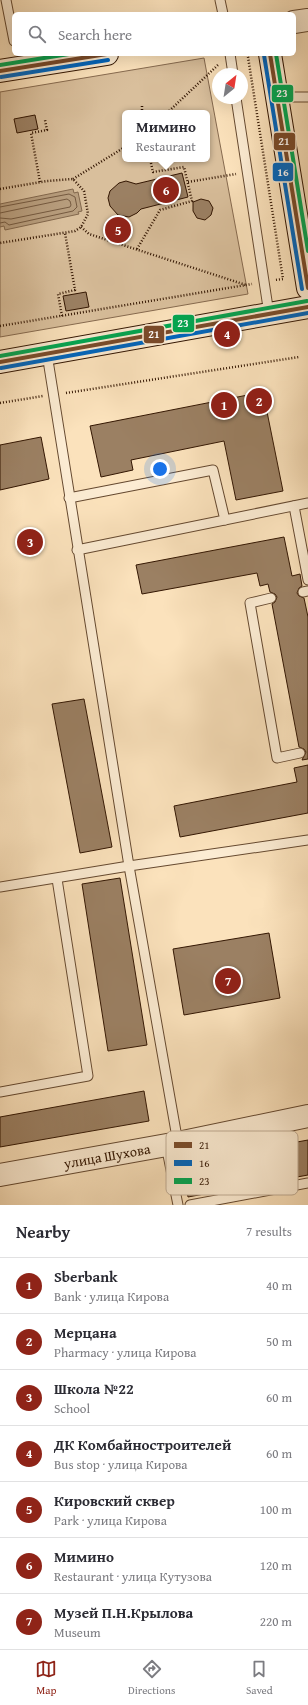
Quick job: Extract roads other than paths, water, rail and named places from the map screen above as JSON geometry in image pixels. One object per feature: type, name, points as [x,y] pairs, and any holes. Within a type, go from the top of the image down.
[{"type":"main road","points":[[296,22],[308,20]]},
{"type":"main road","points":[[12,64],[88,56]]},
{"type":"main road","points":[[270,56],[308,288]]},
{"type":"main road","points":[[0,362],[308,307]]},
{"type":"main road","name":"улица Шухова","points":[[235,1131],[308,1116]]},
{"type":"main road","name":"улица Шухова","points":[[0,1175],[166,1145]]},
{"type":"lane","points":[[6,0],[12,32]]},
{"type":"lane","points":[[220,0],[223,12]]},
{"type":"lane","points":[[230,56],[232,68]]},
{"type":"lane","points":[[277,97],[308,97]]},
{"type":"lane","points":[[237,104],[270,314]]},
{"type":"lane","points":[[47,354],[170,1131]]},
{"type":"lane","points":[[69,498],[213,470],[225,520]]},
{"type":"lane","points":[[77,550],[308,503]]},
{"type":"lane","points":[[294,506],[308,580]]},
{"type":"lane","points":[[271,598],[250,603],[277,758],[300,753]]},
{"type":"lane","points":[[0,887],[57,879],[129,866],[308,840]]},
{"type":"lane","points":[[0,1092],[88,1076],[57,879]]},
{"type":"lane","points":[[298,1185],[308,1183]]},
{"type":"lane","points":[[177,1195],[178,1205]]},
{"type":"lane","points":[[190,1205],[244,1195]]},
{"type":"water","points":[[73,189],[74,193],[78,192],[82,211],[78,212],[79,214],[5,230],[4,226],[0,227],[0,204]]},
{"type":"place","name":"Мимино","points":[[166,190]]},
{"type":"place","name":"Кировский сквер","points":[[118,230]]},
{"type":"place","name":"ДК Комбайностроителей","points":[[227,334]]},
{"type":"place","name":"Мерцана","points":[[259,401]]},
{"type":"place","name":"Sberbank","points":[[224,405]]},
{"type":"place","name":"Школа №22","points":[[30,542]]},
{"type":"place","name":"Музей П.Н.Крылова","points":[[228,981]]}]
